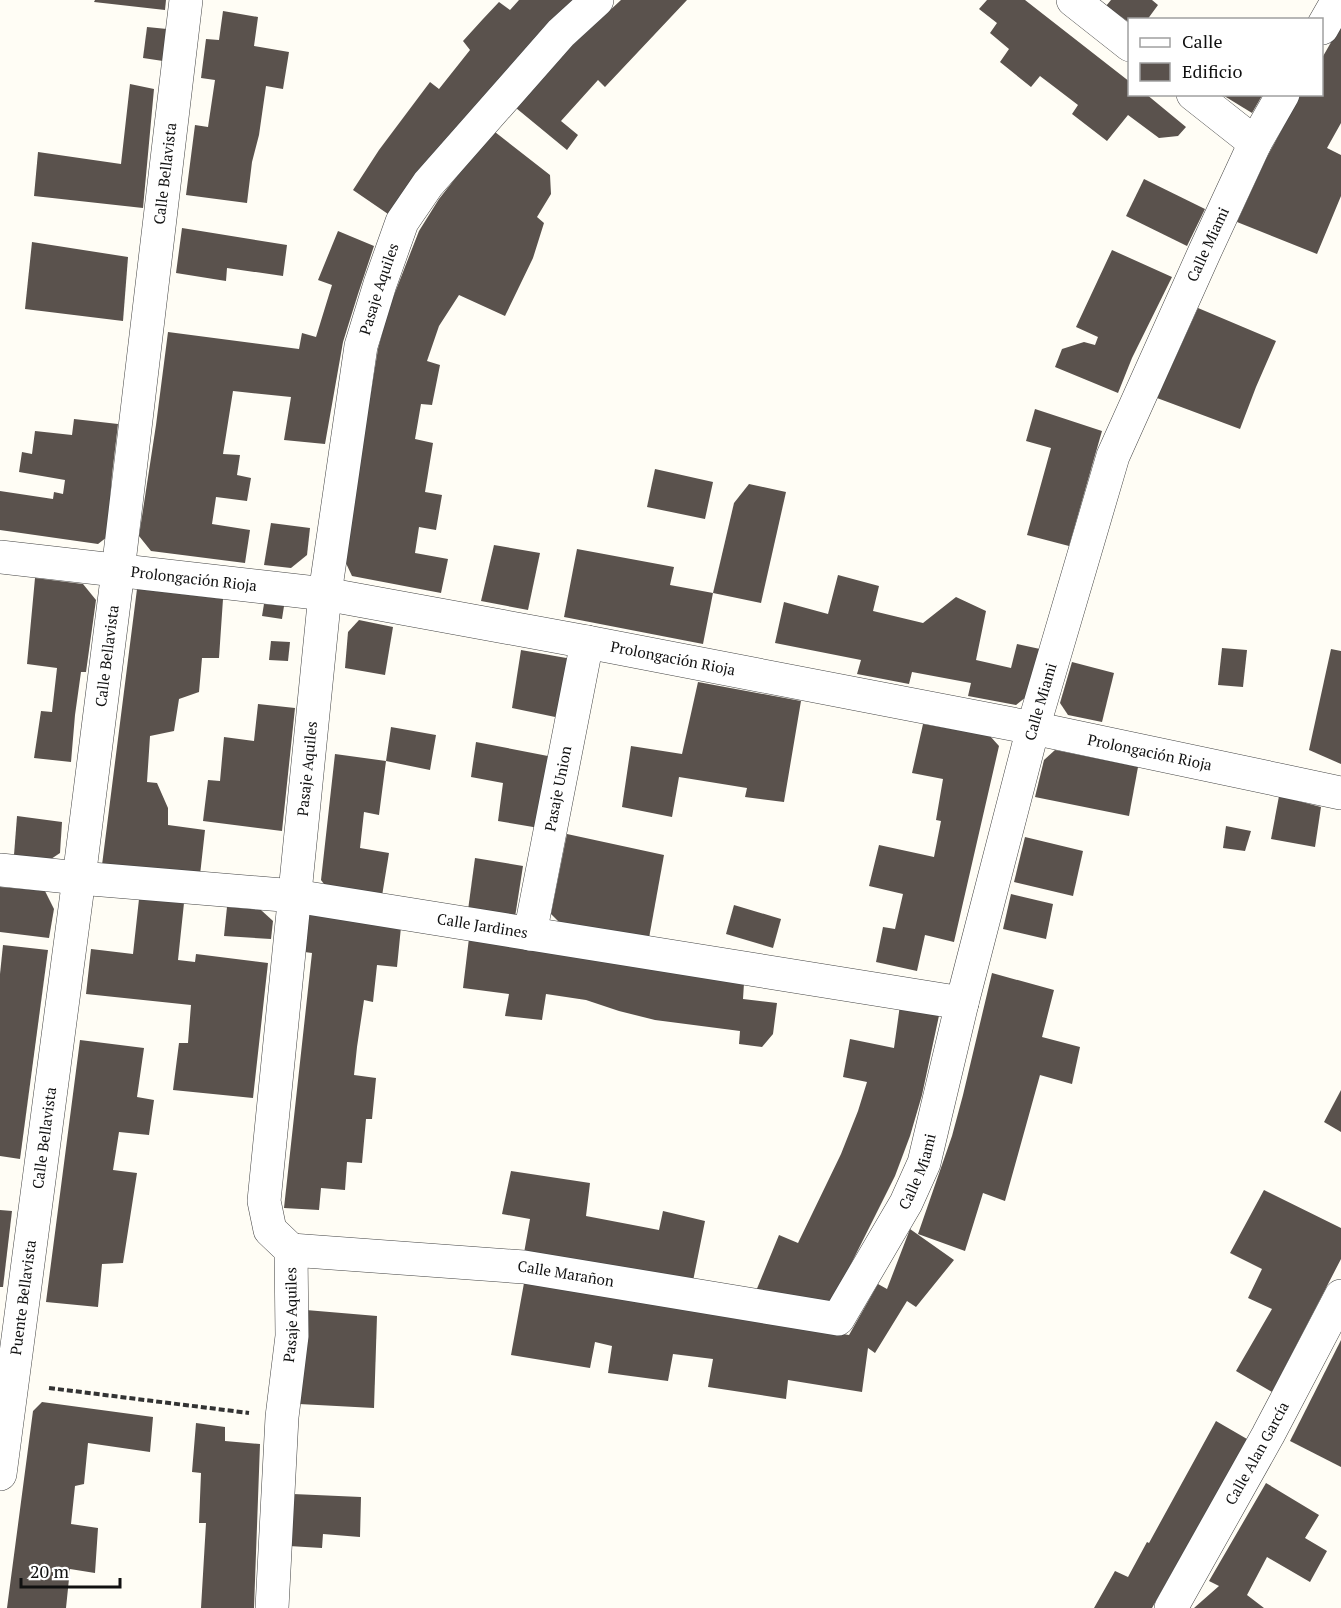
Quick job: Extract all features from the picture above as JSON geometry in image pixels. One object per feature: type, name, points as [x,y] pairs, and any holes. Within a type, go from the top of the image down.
[{"type":"street","name":"Calle Bellavista","points":[[36,1203],[118,571],[186,0]]},
{"type":"street","name":"Pasaje Aquiles","points":[[272,1608],[282,1417],[292,1336],[298,1257],[270,1230],[264,1202],[325,594],[361,346],[402,222],[428,184],[489,114],[561,33],[597,0]]},
{"type":"street","points":[[1073,0],[1128,43]]},
{"type":"street","points":[[1323,26],[1338,0]]},
{"type":"street","points":[[1196,96],[1255,143]]},
{"type":"street","name":"Calle Miami","points":[[838,1319],[906,1203],[924,1163],[962,1002],[1032,728],[1113,456],[1255,143],[1281,96]]},
{"type":"street","name":"Prolongación Rioja","points":[[0,557],[325,594],[1032,728],[1341,793]]},
{"type":"street","name":"Pasaje Union","points":[[530,934],[587,642]]},
{"type":"street","name":"Calle Jardines","points":[[0,870],[295,896],[962,1002]]},
{"type":"street","name":"Puente Bellavista","points":[[1,1469],[36,1203]]},
{"type":"street","name":"Calle Marañon","points":[[298,1257],[524,1267],[838,1319]]},
{"type":"street","name":"Calle Alan García","points":[[1171,1608],[1268,1436],[1341,1296]]},
{"type":"path","points":[[49,1388],[282,1417]]},
{"type":"building","points":[[95,0],[166,0],[165,10],[94,2]]},
{"type":"building","points":[[519,0],[577,0],[388,214],[353,190],[379,150],[430,82],[439,89],[470,50],[463,41],[499,2],[510,10]]},
{"type":"building","points":[[621,0],[687,0],[605,87],[598,80],[561,121],[578,135],[567,150],[516,108],[565,52]]},
{"type":"building","points":[[987,0],[1025,0],[1128,80],[1128,96],[1148,96],[1186,127],[1178,136],[1159,138],[1128,115],[1107,141],[1072,114],[1078,105],[1040,76],[1031,87],[1000,62],[1009,49],[990,33],[997,23],[979,9]]},
{"type":"building","points":[[1111,0],[1152,0],[1158,5],[1148,18],[1128,18],[1128,22],[1106,6]]},
{"type":"building","points":[[223,11],[258,17],[254,46],[289,52],[283,89],[266,86],[247,203],[186,195],[195,125],[208,127],[215,80],[201,78],[206,39],[219,40]]},
{"type":"building","points":[[1341,25],[1341,123],[1327,148],[1341,155],[1341,196],[1317,254],[1237,222],[1266,159],[1300,96],[1323,96],[1323,56]]},
{"type":"building","points":[[147,27],[167,29],[163,61],[143,58]]},
{"type":"building","points":[[130,84],[154,89],[143,208],[34,196],[38,152],[121,164]]},
{"type":"building","points":[[1224,96],[1262,96],[1252,113]]},
{"type":"building","points":[[495,132],[550,175],[551,194],[537,217],[544,223],[533,258],[505,316],[459,295],[439,326],[427,361],[440,365],[432,405],[421,404],[415,439],[433,443],[425,492],[442,495],[436,530],[419,527],[415,553],[448,559],[441,593],[352,576],[344,559],[378,349],[389,308],[419,231],[439,199]]},
{"type":"building","points":[[1144,179],[1205,209],[1187,246],[1126,216]]},
{"type":"building","points":[[182,228],[287,245],[283,276],[227,268],[226,281],[176,273]]},
{"type":"building","points":[[338,231],[374,246],[343,342],[325,444],[284,440],[291,397],[233,391],[223,454],[240,455],[237,475],[251,478],[247,501],[216,497],[212,524],[250,530],[245,563],[151,551],[139,536],[168,332],[299,349],[302,333],[316,337],[332,285],[318,280]]},
{"type":"building","points":[[32,242],[128,257],[123,321],[25,309]]},
{"type":"building","points":[[1112,250],[1172,277],[1132,358],[1118,393],[1055,367],[1062,349],[1084,342],[1095,345],[1098,337],[1076,327]]},
{"type":"building","points":[[1198,308],[1276,341],[1240,429],[1157,398]]},
{"type":"building","points":[[1035,409],[1102,431],[1069,546],[1027,535],[1051,448],[1026,441]]},
{"type":"building","points":[[74,419],[118,424],[107,537],[98,544],[0,530],[0,491],[53,499],[54,492],[63,494],[65,480],[19,472],[22,452],[32,454],[35,431],[72,435]]},
{"type":"building","points":[[655,469],[713,482],[705,519],[647,507]]},
{"type":"building","points":[[749,484],[786,492],[761,603],[713,593],[734,503]]},
{"type":"building","points":[[271,523],[310,528],[307,555],[291,568],[264,565]]},
{"type":"building","points":[[494,545],[540,553],[528,610],[481,601]]},
{"type":"building","points":[[577,549],[674,567],[670,585],[713,593],[703,644],[564,617]]},
{"type":"building","points":[[838,575],[879,586],[873,611],[923,623],[956,597],[986,611],[976,660],[1011,668],[1017,644],[1040,649],[1026,697],[1016,705],[968,696],[971,683],[912,672],[909,684],[857,674],[861,660],[775,643],[784,602],[828,614]]},
{"type":"building","points":[[35,578],[83,584],[96,600],[86,672],[81,672],[71,762],[34,758],[41,711],[52,712],[57,668],[27,664]]},
{"type":"building","points":[[137,589],[223,599],[219,658],[202,658],[199,692],[179,699],[174,731],[150,736],[147,782],[157,783],[168,808],[168,825],[205,830],[200,875],[102,865]]},
{"type":"building","points":[[264,604],[284,606],[282,619],[262,616]]},
{"type":"building","points":[[359,620],[393,627],[385,675],[345,668],[348,632]]},
{"type":"building","points":[[271,641],[290,642],[288,661],[269,660]]},
{"type":"building","points":[[1222,648],[1247,650],[1243,687],[1218,685]]},
{"type":"building","points":[[1331,649],[1341,651],[1341,764],[1309,750]]},
{"type":"building","points":[[521,650],[572,659],[560,718],[512,708]]},
{"type":"building","points":[[1072,662],[1114,673],[1102,722],[1068,715],[1060,703]]},
{"type":"building","points":[[698,682],[801,701],[784,802],[745,797],[747,788],[679,777],[672,817],[622,807],[631,746],[682,754]]},
{"type":"building","points":[[258,704],[295,708],[282,831],[203,821],[208,780],[220,781],[224,737],[254,741]]},
{"type":"building","points":[[923,724],[990,736],[999,746],[954,942],[925,935],[917,971],[876,962],[883,927],[895,929],[903,894],[869,886],[879,845],[934,857],[941,821],[936,820],[943,779],[912,773]]},
{"type":"building","points":[[391,727],[436,735],[430,770],[386,761]]},
{"type":"building","points":[[476,742],[553,757],[539,828],[498,821],[503,783],[471,777]]},
{"type":"building","points":[[1055,750],[1138,767],[1129,816],[1035,797],[1044,760]]},
{"type":"building","points":[[335,754],[386,761],[379,815],[364,812],[360,848],[389,853],[382,896],[327,888],[321,880]]},
{"type":"building","points":[[1279,796],[1321,807],[1315,847],[1271,839]]},
{"type":"building","points":[[17,816],[62,822],[60,853],[51,859],[14,855]]},
{"type":"building","points":[[1226,826],[1251,831],[1245,851],[1223,848]]},
{"type":"building","points":[[567,834],[664,855],[649,938],[561,924],[551,914]]},
{"type":"building","points":[[1025,837],[1083,851],[1073,896],[1014,882]]},
{"type":"building","points":[[475,858],[523,866],[515,917],[468,910]]},
{"type":"building","points":[[0,887],[45,891],[54,909],[49,938],[0,932]]},
{"type":"building","points":[[1011,894],[1053,904],[1046,939],[1003,929]]},
{"type":"building","points":[[139,899],[184,903],[178,960],[195,962],[196,954],[268,963],[253,1098],[173,1090],[179,1043],[188,1043],[191,1005],[86,994],[91,949],[133,954]]},
{"type":"building","points":[[734,905],[781,919],[773,948],[726,934]]},
{"type":"building","points":[[227,907],[261,910],[273,921],[271,939],[224,936]]},
{"type":"building","points":[[302,912],[401,927],[397,967],[377,965],[373,1002],[364,1000],[354,1075],[376,1078],[372,1119],[366,1119],[362,1163],[347,1162],[345,1190],[321,1188],[319,1210],[284,1208],[312,953],[297,951]]},
{"type":"building","points":[[469,938],[744,983],[743,999],[777,1003],[773,1034],[762,1047],[739,1044],[740,1031],[655,1020],[586,1000],[546,994],[542,1020],[505,1016],[509,994],[463,988]]},
{"type":"building","points":[[3,945],[48,950],[20,1159],[0,1156],[0,974]]},
{"type":"building","points":[[992,973],[1054,990],[1042,1037],[1080,1047],[1072,1084],[1040,1075],[1005,1201],[983,1193],[965,1251],[918,1234],[952,1136]]},
{"type":"building","points":[[900,1005],[940,1011],[922,1095],[910,1136],[895,1176],[851,1264],[831,1303],[756,1291],[779,1235],[798,1243],[841,1154],[858,1111],[867,1082],[843,1077],[850,1039],[894,1048]]},
{"type":"building","points":[[80,1040],[144,1048],[137,1097],[154,1100],[149,1135],[119,1132],[113,1170],[137,1173],[123,1263],[102,1264],[98,1307],[46,1302]]},
{"type":"building","points":[[1341,1090],[1341,1132],[1324,1122]]},
{"type":"building","points":[[511,1171],[590,1183],[586,1216],[659,1230],[663,1211],[705,1221],[693,1281],[524,1253],[530,1219],[502,1214]]},
{"type":"building","points":[[1264,1190],[1341,1228],[1341,1259],[1272,1392],[1236,1371],[1272,1309],[1248,1298],[1262,1269],[1230,1253]]},
{"type":"building","points":[[0,1210],[12,1211],[3,1287],[0,1287]]},
{"type":"building","points":[[910,1229],[954,1260],[916,1307],[907,1301],[875,1353],[868,1348],[862,1392],[788,1380],[786,1399],[708,1387],[713,1359],[673,1354],[668,1381],[608,1373],[612,1346],[595,1342],[590,1368],[511,1355],[524,1283],[849,1335],[878,1284],[887,1289]]},
{"type":"building","points":[[306,1310],[377,1316],[374,1408],[299,1404]]},
{"type":"building","points":[[1341,1340],[1341,1467],[1290,1441]]},
{"type":"building","points":[[42,1402],[153,1417],[150,1452],[88,1443],[84,1484],[75,1486],[71,1524],[98,1528],[95,1573],[70,1569],[66,1608],[7,1608],[33,1411]]},
{"type":"building","points":[[1216,1421],[1247,1439],[1152,1608],[1094,1608],[1115,1571],[1128,1577]]},
{"type":"building","points":[[196,1423],[225,1427],[225,1441],[260,1444],[254,1608],[201,1608],[206,1523],[199,1523],[201,1473],[192,1472]]},
{"type":"building","points":[[1266,1483],[1319,1515],[1305,1538],[1327,1551],[1310,1582],[1267,1557],[1247,1595],[1264,1608],[1194,1608],[1219,1586],[1209,1581]]},
{"type":"building","points":[[293,1494],[361,1497],[360,1537],[323,1534],[322,1548],[289,1546]]}]
